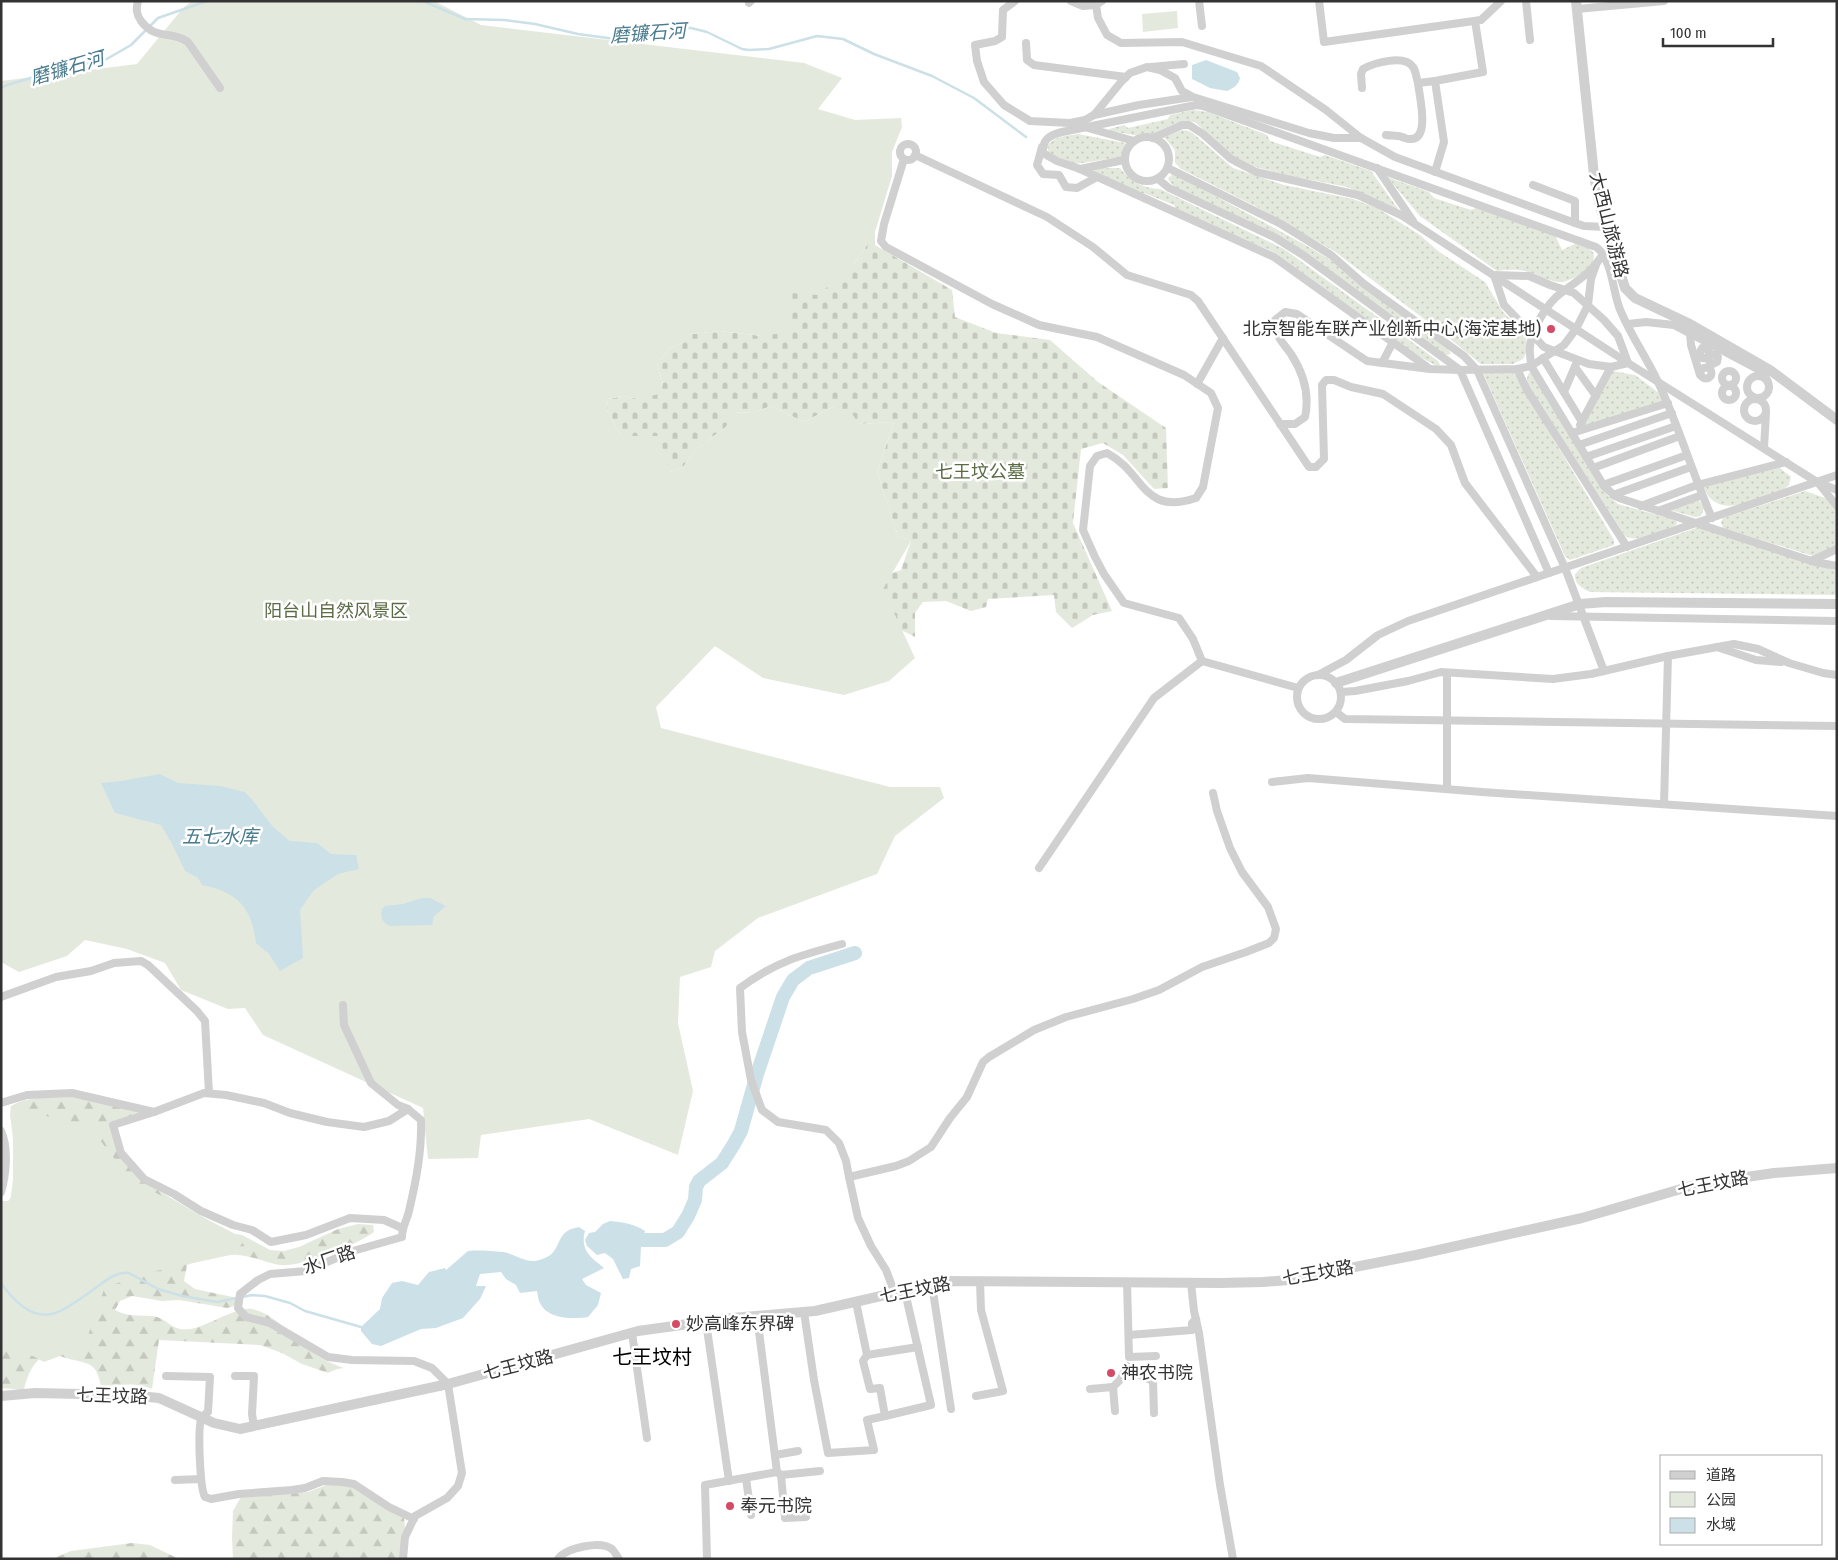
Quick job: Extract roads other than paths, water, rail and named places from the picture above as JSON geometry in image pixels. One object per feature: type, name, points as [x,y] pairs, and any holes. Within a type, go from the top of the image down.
[{"type":"street","points":[[138,1],[137,15],[151,32],[182,38],[188,42],[220,88]]},
{"type":"street","points":[[1016,1],[1003,10],[1002,37],[995,41],[975,45],[977,61],[984,82],[1004,105],[1030,121],[1070,123],[1085,120],[1094,115],[1139,105],[1193,97]]},
{"type":"street","points":[[1071,1],[1083,6],[1099,3],[1098,18],[1107,35],[1121,43],[1182,42],[1261,66],[1326,110],[1361,138],[1395,157],[1584,226],[1606,227]]},
{"type":"street","points":[[1199,1],[1202,26]]},
{"type":"street","points":[[1319,1],[1324,42],[1480,20],[1501,1]]},
{"type":"street","points":[[1526,1],[1530,40]]},
{"type":"street","points":[[1576,5],[1664,1]]},
{"type":"street","name":"大西山旅游路","points":[[1576,5],[1594,175],[1606,227],[1625,288],[1635,298],[1690,324],[1770,370],[1837,420]]},
{"type":"street","points":[[1418,82],[1483,72],[1475,21]]},
{"type":"street","points":[[1026,44],[1027,60],[1034,65],[1126,77]]},
{"type":"street","points":[[1362,88],[1361,74],[1363,69],[1377,62],[1403,61],[1408,62],[1414,68],[1418,82],[1423,120],[1421,131],[1417,137],[1411,139],[1401,136],[1386,136]]},
{"type":"street","points":[[1094,115],[1130,73],[1147,67],[1184,64]]},
{"type":"street","points":[[1147,67],[1160,70],[1175,78],[1182,91],[1193,97],[1309,133],[1334,138],[1361,138]]},
{"type":"street","points":[[1435,80],[1444,142],[1435,172]]},
{"type":"street","points":[[1097,177],[1072,188],[1066,187],[1059,175],[1042,174],[1038,169],[1037,160],[1044,142],[1053,134],[1196,105],[1592,245],[1603,254],[1620,307],[1668,403],[1697,485],[1712,518]]},
{"type":"street","points":[[1153,138],[1182,125],[1189,125],[1203,134],[1231,159],[1256,172],[1358,195],[1401,215],[1628,363],[1818,482],[1837,490]]},
{"type":"street","points":[[1086,128],[1134,141],[1146,137],[1153,138],[1165,146],[1168,152],[1168,168],[1158,179],[1143,181],[1130,174],[1124,160],[1126,152],[1134,141]]},
{"type":"street","points":[[1044,142],[1044,153],[1048,156],[1274,257],[1430,369]]},
{"type":"street","points":[[904,144],[912,145],[916,150],[915,155],[912,159],[904,159],[900,156],[900,150],[904,144]]},
{"type":"street","points":[[915,155],[1047,217],[1093,246],[1126,275],[1191,295],[1198,301],[1309,467],[1316,467],[1324,459],[1322,385],[1326,380],[1334,380],[1351,387],[1383,394],[1436,429],[1450,445],[1466,483],[1537,577]]},
{"type":"street","points":[[904,159],[884,224],[881,241],[886,247],[992,304],[1039,325],[1097,337],[1184,375],[1210,393],[1218,408],[1202,487],[1196,498],[1186,502],[1168,504],[1156,500],[1141,486],[1119,459],[1107,453],[1097,456],[1090,466],[1083,530],[1104,574],[1124,603],[1179,618],[1193,639],[1202,660]]},
{"type":"street","points":[[1080,169],[1124,160]]},
{"type":"street","points":[[1168,168],[1281,224],[1331,255],[1364,284],[1464,356],[1477,370],[1565,568],[1604,671]]},
{"type":"street","points":[[1377,168],[1415,224]]},
{"type":"street","points":[[1158,179],[1169,188],[1281,242],[1460,370],[1549,573]]},
{"type":"street","points":[[1533,185],[1575,201],[1576,223]]},
{"type":"street","points":[[1603,254],[1586,276],[1559,294],[1546,310],[1530,346],[1531,366],[1574,433],[1603,485],[1622,499],[1641,506],[1811,561],[1837,566]]},
{"type":"street","points":[[1280,424],[1295,424],[1305,417],[1308,405],[1306,380],[1276,333],[1275,320],[1285,312],[1297,314],[1367,361],[1430,369],[1517,369],[1531,366],[1564,345],[1576,329],[1588,305],[1591,279],[1596,265]]},
{"type":"street","points":[[1494,275],[1529,276],[1574,292],[1618,336],[1628,363]]},
{"type":"street","points":[[1494,275],[1504,305],[1544,347],[1576,364],[1596,396]]},
{"type":"street","points":[[1628,324],[1646,322],[1674,325],[1690,334],[1703,346],[1731,356],[1762,372],[1768,382],[1768,393],[1763,397],[1746,402],[1744,409],[1748,419],[1756,421],[1762,418],[1766,412]]},
{"type":"street","points":[[1690,334],[1691,345],[1700,375]]},
{"type":"street","points":[[1197,384],[1223,338]]},
{"type":"street","points":[[1382,363],[1393,342]]},
{"type":"street","points":[[1703,346],[1699,354],[1700,357],[1708,357]]},
{"type":"street","points":[[1444,359],[1455,358],[1457,355],[1455,349]]},
{"type":"street","points":[[1723,373],[1730,371],[1735,374],[1734,382],[1729,386],[1722,382],[1721,378],[1723,373],[1731,356]]},
{"type":"street","points":[[1544,358],[1582,422]]},
{"type":"street","points":[[1576,364],[1589,364],[1610,368],[1628,363]]},
{"type":"street","points":[[1564,392],[1576,364]]},
{"type":"street","points":[[1574,433],[1582,422],[1610,368]]},
{"type":"street","points":[[1517,369],[1527,390],[1627,547]]},
{"type":"street","points":[[1764,448],[1765,405],[1748,392],[1748,382],[1757,376],[1768,382]]},
{"type":"street","points":[[1574,433],[1668,403]]},
{"type":"street","points":[[1574,408],[1588,410]]},
{"type":"street","points":[[1579,445],[1672,413]]},
{"type":"street","points":[[1586,457],[1676,426]]},
{"type":"street","points":[[1593,468],[1680,436]]},
{"type":"street","points":[[1603,485],[1687,455]]},
{"type":"street","points":[[1641,506],[1697,485],[1786,462]]},
{"type":"street","points":[[1613,494],[1691,467]]},
{"type":"street","points":[[1338,687],[1340,703],[1336,712],[1328,717],[1319,719],[1307,716],[1297,704],[1298,688],[1306,679],[1318,675],[1346,660],[1378,635],[1408,621],[1837,475]]},
{"type":"street","points":[[1818,482],[1837,506]]},
{"type":"street","points":[[1658,511],[1702,495]]},
{"type":"street","points":[[1811,561],[1837,549]]},
{"type":"street","points":[[1338,687],[1580,604],[1606,602],[1837,604]]},
{"type":"street","points":[[1547,616],[1837,621]]},
{"type":"street","points":[[1318,675],[1328,676],[1338,687],[1355,691],[1441,672],[1553,679],[1604,671],[1715,647],[1756,660],[1789,663],[1822,673],[1837,675]]},
{"type":"street","points":[[1664,804],[1668,656]]},
{"type":"street","points":[[1202,660],[1298,688]]},
{"type":"street","points":[[1039,868],[1154,698],[1202,660]]},
{"type":"street","points":[[1447,673],[1447,789]]},
{"type":"street","points":[[1336,712],[1345,719],[1837,726]]},
{"type":"street","points":[[1272,782],[1308,778],[1837,816]]},
{"type":"street","points":[[849,1177],[896,1166],[909,1161],[931,1147],[950,1118],[967,1097],[984,1062],[989,1057],[1034,1030],[1066,1017],[1159,990],[1202,967],[1246,952],[1274,938],[1276,929],[1268,907],[1242,872],[1230,848],[1213,793]]},
{"type":"street","points":[[804,1312],[814,1380],[828,1453],[874,1450],[867,1420],[931,1405],[918,1347],[900,1293],[871,1246],[858,1218],[846,1161],[839,1143],[826,1130],[778,1122],[762,1110],[751,1080],[742,1032],[740,988],[762,972],[798,955],[842,944]]},
{"type":"street","points":[[1,997],[56,977],[91,971],[114,963],[141,961],[148,965],[197,1011],[205,1021],[209,1094]]},
{"type":"street","name":"水厂路","points":[[343,1005],[344,1025],[370,1083],[398,1106],[408,1109],[421,1120],[422,1136],[417,1174],[408,1218],[402,1228],[402,1237],[353,1251],[306,1270],[270,1274],[258,1280],[240,1294],[238,1308],[246,1317],[270,1323],[328,1357],[352,1360],[414,1361],[432,1368],[448,1384]]},
{"type":"street","points":[[1,1104],[27,1095],[72,1093],[154,1112]]},
{"type":"street","points":[[402,1228],[384,1220],[350,1218],[306,1235],[271,1242],[252,1230],[233,1225],[144,1180],[120,1153],[114,1125],[204,1093],[226,1095],[264,1103],[290,1113],[327,1122],[364,1127],[389,1122],[408,1109]]},
{"type":"street","points":[[1,1131],[4,1136],[6,1164],[1,1192]]},
{"type":"street","name":"七王坟路","points":[[1,1396],[35,1394],[128,1395],[159,1398],[214,1423],[240,1429],[448,1384],[632,1333],[706,1322],[804,1312],[946,1282],[1191,1283],[1289,1280],[1416,1255],[1582,1218],[1698,1184],[1774,1173],[1837,1168]]},
{"type":"street","points":[[976,1396],[1003,1391],[981,1310],[980,1282]]},
{"type":"street","points":[[1090,1389],[1113,1387],[1127,1368],[1129,1335],[1127,1282]]},
{"type":"street","points":[[1191,1283],[1220,1485],[1233,1559]]},
{"type":"street","points":[[932,1285],[951,1409]]},
{"type":"street","points":[[856,1302],[867,1355],[863,1361],[870,1389],[880,1388],[886,1416]]},
{"type":"street","points":[[757,1316],[785,1518],[806,1517]]},
{"type":"street","points":[[1129,1335],[1192,1330],[1192,1323],[1196,1320]]},
{"type":"street","points":[[706,1322],[729,1481]]},
{"type":"street","points":[[632,1333],[647,1438]]},
{"type":"street","points":[[867,1355],[918,1347]]},
{"type":"street","points":[[1129,1357],[1156,1356]]},
{"type":"street","points":[[1127,1368],[1153,1381],[1154,1413]]},
{"type":"street","points":[[166,1376],[210,1378],[208,1412],[202,1417],[200,1427],[201,1479],[205,1497],[211,1499],[239,1494],[292,1490],[305,1488],[324,1481],[342,1482],[354,1484],[389,1508],[414,1519]]},
{"type":"street","points":[[235,1376],[254,1376],[252,1414],[254,1426]]},
{"type":"street","points":[[403,1559],[405,1537],[415,1516],[447,1498],[458,1486],[462,1473],[448,1384]]},
{"type":"street","points":[[1113,1387],[1115,1411]]},
{"type":"street","points":[[775,1455],[798,1451]]},
{"type":"street","points":[[707,1559],[705,1485],[779,1473],[820,1470]]},
{"type":"street","points":[[746,1478],[751,1515]]},
{"type":"street","points":[[175,1480],[201,1479]]},
{"type":"street","points":[[558,1559],[564,1553],[578,1547],[605,1546],[612,1549],[619,1559]]},
{"type":"water","points":[[1206,60],[1237,72],[1240,78],[1237,85],[1227,91],[1210,88],[1192,79],[1192,65]]},
{"type":"water","name":"五七水库","points":[[160,774],[178,783],[221,786],[245,792],[273,827],[290,841],[317,843],[331,854],[356,855],[359,869],[338,874],[314,890],[300,910],[303,958],[280,971],[269,954],[256,943],[251,920],[241,903],[225,892],[202,885],[198,878],[185,871],[161,825],[115,813],[101,783]]},
{"type":"water","points":[[422,898],[430,898],[446,906],[434,916],[432,925],[390,926],[382,919],[382,909],[385,906],[403,904]]},
{"type":"water","points":[[610,1221],[628,1224],[645,1231],[641,1246],[640,1266],[631,1269],[629,1278],[623,1279],[613,1259],[605,1253],[597,1255],[587,1246],[585,1240],[589,1233],[595,1232],[603,1224]]},
{"type":"water","points":[[579,1227],[585,1231],[584,1243],[587,1252],[604,1268],[582,1279],[586,1285],[601,1293],[598,1305],[588,1317],[569,1318],[549,1313],[540,1303],[537,1291],[520,1293],[516,1285],[506,1279],[501,1272],[480,1274],[476,1286],[486,1286],[480,1299],[463,1318],[436,1328],[421,1329],[381,1346],[372,1344],[361,1331],[361,1327],[380,1309],[382,1298],[392,1283],[402,1281],[418,1285],[429,1272],[445,1268],[446,1270],[468,1251],[503,1252],[529,1261],[540,1260],[552,1254],[566,1232]]},
{"type":"waterway","name":"磨镰石河","points":[[1,88],[54,71],[105,60],[131,45],[158,18],[207,1]]},
{"type":"waterway","name":"磨镰石河","points":[[423,1],[465,19],[504,20],[535,24],[578,34],[615,39],[650,37],[675,28],[691,28],[707,32],[742,49],[749,50],[769,49],[817,36],[843,39],[874,54],[932,76],[974,98],[1026,137]]},
{"type":"waterway","points":[[643,1240],[665,1240],[678,1232],[695,1200],[696,1187],[699,1181],[722,1163],[734,1144],[741,1131],[757,1074],[783,997],[793,980],[809,968],[855,953]]},
{"type":"waterway","points":[[1,1283],[17,1302],[38,1314],[47,1315],[61,1311],[111,1277],[129,1273],[158,1289],[182,1296],[217,1302],[252,1295],[265,1296],[290,1303],[305,1311],[361,1327]]},
{"type":"place","name":"北京智能车联产业创新中心(海淀基地)","points":[[1551,329]]},
{"type":"place","name":"妙高峰东界碑","points":[[676,1324]]},
{"type":"place","name":"神农书院","points":[[1111,1373]]},
{"type":"place","name":"奉元书院","points":[[730,1506]]},
{"type":"district","name":"七王坟村","points":[[652,1357]]},
{"type":"park label","name":"七王坟公墓","points":[[980,472]]},
{"type":"park label","name":"阳台山自然风景区","points":[[336,611]]}]
